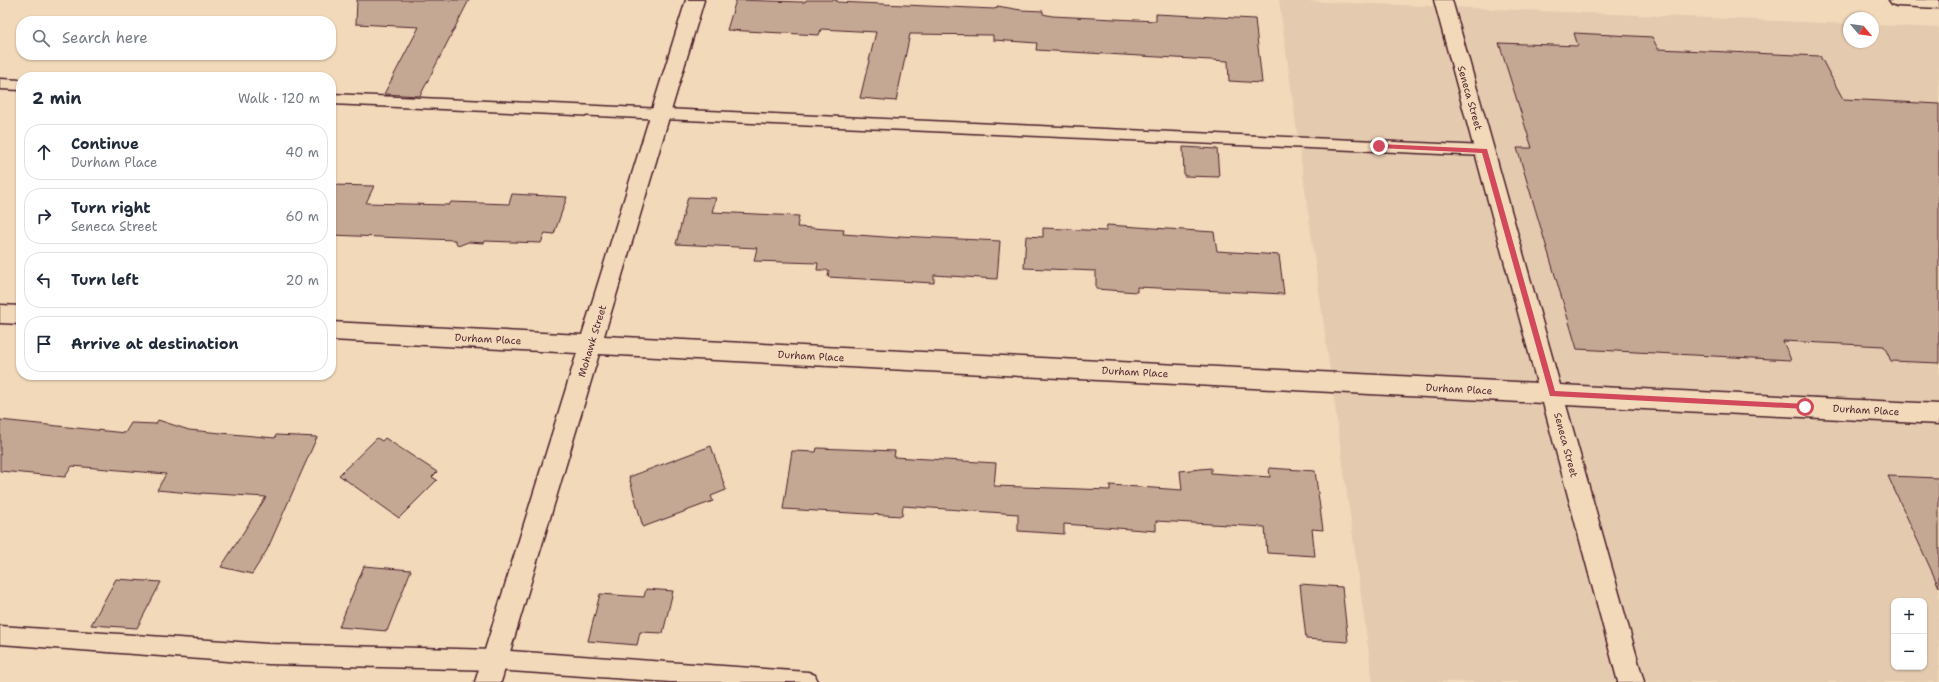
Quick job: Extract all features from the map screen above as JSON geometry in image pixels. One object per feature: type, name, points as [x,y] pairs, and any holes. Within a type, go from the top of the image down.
[{"type":"street","name":"Mohawk Street","points":[[488,682],[695,0]]},
{"type":"street","name":"Seneca Street","points":[[1443,0],[1631,682]]},
{"type":"street","points":[[1898,0],[1939,2]]},
{"type":"street","points":[[0,314],[16,315]]},
{"type":"street","name":"Durham Place","points":[[336,331],[1939,414]]},
{"type":"lane","points":[[0,84],[16,85]]},
{"type":"lane","points":[[336,99],[1485,151]]},
{"type":"lane","points":[[0,635],[268,654],[495,660],[808,682]]},
{"type":"shaded area","points":[[1279,0],[1843,24],[1843,48],[1879,48],[1879,25],[1939,28],[1939,682],[1373,682]]},
{"type":"building","points":[[357,0],[469,0],[420,96],[384,94],[419,27],[356,24]]},
{"type":"building","points":[[736,0],[805,2],[806,0],[837,0],[837,2],[994,9],[997,8],[997,6],[1021,10],[1043,11],[1043,14],[1052,16],[1156,21],[1156,14],[1255,19],[1262,83],[1229,81],[1228,61],[1036,50],[1037,43],[993,40],[993,35],[910,34],[896,101],[860,98],[876,32],[821,29],[819,35],[727,30]]},
{"type":"building","points":[[1574,33],[1652,37],[1658,49],[1820,56],[1843,99],[1939,104],[1939,363],[1891,361],[1884,346],[1783,341],[1791,360],[1577,349],[1517,148],[1532,148],[1499,43],[1578,46]]},
{"type":"building","points":[[1183,147],[1217,149],[1219,177],[1184,176]]},
{"type":"building","points":[[336,185],[374,186],[366,203],[449,205],[451,202],[509,204],[512,194],[567,197],[554,234],[545,233],[541,243],[485,241],[484,243],[468,242],[458,246],[455,240],[336,235]]},
{"type":"building","points":[[688,197],[716,198],[712,212],[799,216],[797,227],[844,230],[843,234],[899,238],[899,236],[1000,241],[997,279],[934,275],[934,283],[828,277],[829,270],[817,270],[818,263],[754,261],[757,248],[676,244]]},
{"type":"building","points":[[1107,225],[1214,232],[1217,251],[1279,255],[1284,294],[1137,287],[1137,292],[1096,289],[1096,271],[1024,268],[1026,236],[1043,237],[1043,228],[1106,231]]},
{"type":"building","points":[[0,420],[125,433],[131,423],[156,424],[158,420],[189,430],[275,438],[276,435],[317,437],[267,550],[252,574],[221,567],[266,497],[157,490],[166,474],[72,466],[65,477],[0,471]]},
{"type":"building","points":[[377,438],[382,441],[385,438],[437,472],[432,477],[437,480],[399,518],[339,475]]},
{"type":"building","points":[[711,446],[726,490],[711,496],[713,501],[643,527],[629,477]]},
{"type":"building","points":[[817,448],[895,451],[894,457],[996,463],[994,486],[1110,490],[1110,485],[1182,490],[1180,471],[1211,468],[1211,473],[1270,477],[1269,468],[1315,471],[1323,530],[1312,529],[1315,556],[1267,553],[1265,527],[1156,521],[1156,531],[1064,524],[1064,534],[1018,531],[1018,514],[903,506],[902,516],[783,509],[792,451],[816,452]]},
{"type":"building","points":[[1888,476],[1939,478],[1939,587]]},
{"type":"building","points":[[364,566],[411,570],[387,631],[339,627]]},
{"type":"building","points":[[116,579],[161,582],[137,628],[91,625]]},
{"type":"building","points":[[1300,584],[1342,587],[1348,642],[1306,639]]},
{"type":"building","points":[[646,589],[673,591],[663,633],[640,632],[637,645],[588,641],[600,594],[644,597]]},
{"type":"route","points":[[1379,146],[1485,151],[1552,394],[1805,407]]}]
